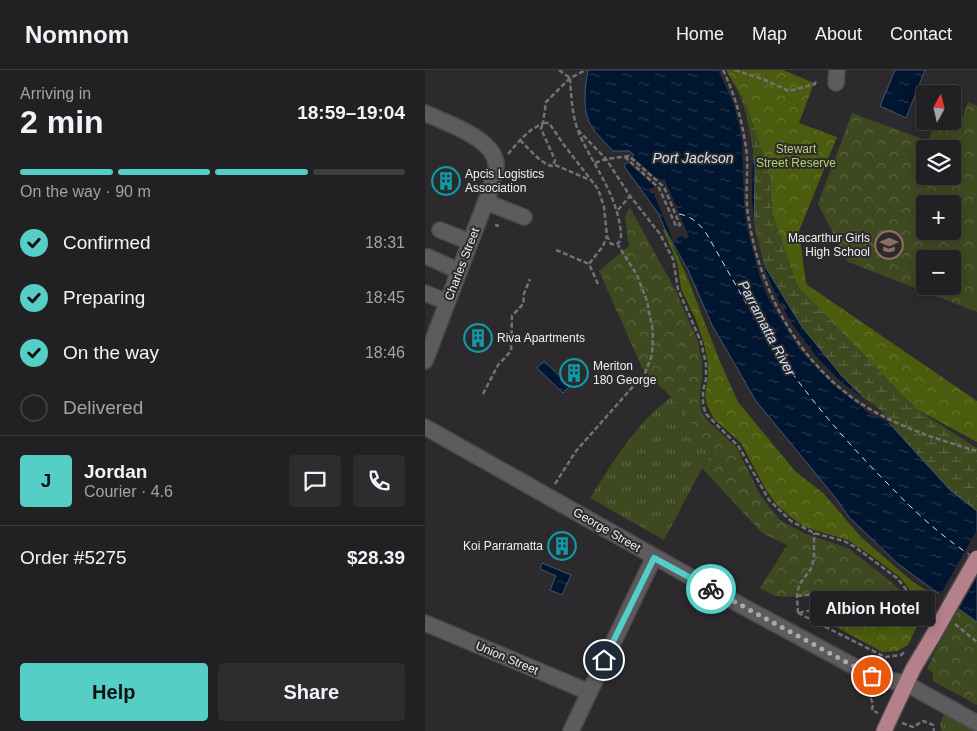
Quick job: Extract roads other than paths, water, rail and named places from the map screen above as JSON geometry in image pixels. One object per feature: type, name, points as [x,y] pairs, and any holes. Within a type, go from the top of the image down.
[{"type":"main road","points":[[884,731],[905,683],[977,558]]},
{"type":"street","name":"Charles Street","points":[[425,113],[473,136],[489,147],[495,157],[496,166],[486,202],[425,361]]},
{"type":"street","points":[[486,202],[524,217]]},
{"type":"street","points":[[441,230],[471,242]]},
{"type":"street","points":[[430,254],[461,267]]},
{"type":"street","points":[[425,293],[447,302]]},
{"type":"street","name":"George Street","points":[[425,427],[741,606],[872,676],[905,683],[977,723]]},
{"type":"street","points":[[571,731],[654,558]]},
{"type":"street","name":"Union Street","points":[[425,623],[589,692]]},
{"type":"water","name":"Port Jackson","points":[[587,70],[723,70],[746,120],[755,167],[754,234],[766,268],[802,327],[841,375],[890,424],[950,490],[977,511],[977,622],[897,563],[849,517],[835,497],[756,401],[712,325],[688,270],[658,213],[624,166],[634,155],[629,151],[613,151],[590,123],[586,114],[585,102]]},
{"type":"water","points":[[895,70],[925,70],[919,85],[916,85],[916,93],[906,118],[880,106]]},
{"type":"water","points":[[544,361],[570,386],[563,393],[537,368]]},
{"type":"water","points":[[542,563],[571,575],[562,595],[550,590],[556,576],[540,569]]},
{"type":"place","name":"Apcis Logistics Association","points":[[446,181]]},
{"type":"place","name":"Macarthur Girls High School","points":[[889,245]]},
{"type":"place","name":"Riva Apartments","points":[[478,338]]},
{"type":"place","name":"Meriton 180 George","points":[[574,373]]},
{"type":"place","name":"Koi Parramatta","points":[[562,546]]},
{"type":"place","name":"Albion Hotel","points":[[872,676]]},
{"type":"park label","name":"Stewart Street Reserve","points":[[796,156]]},
{"type":"water label","name":"Parramatta River","points":[[767,328]]}]
